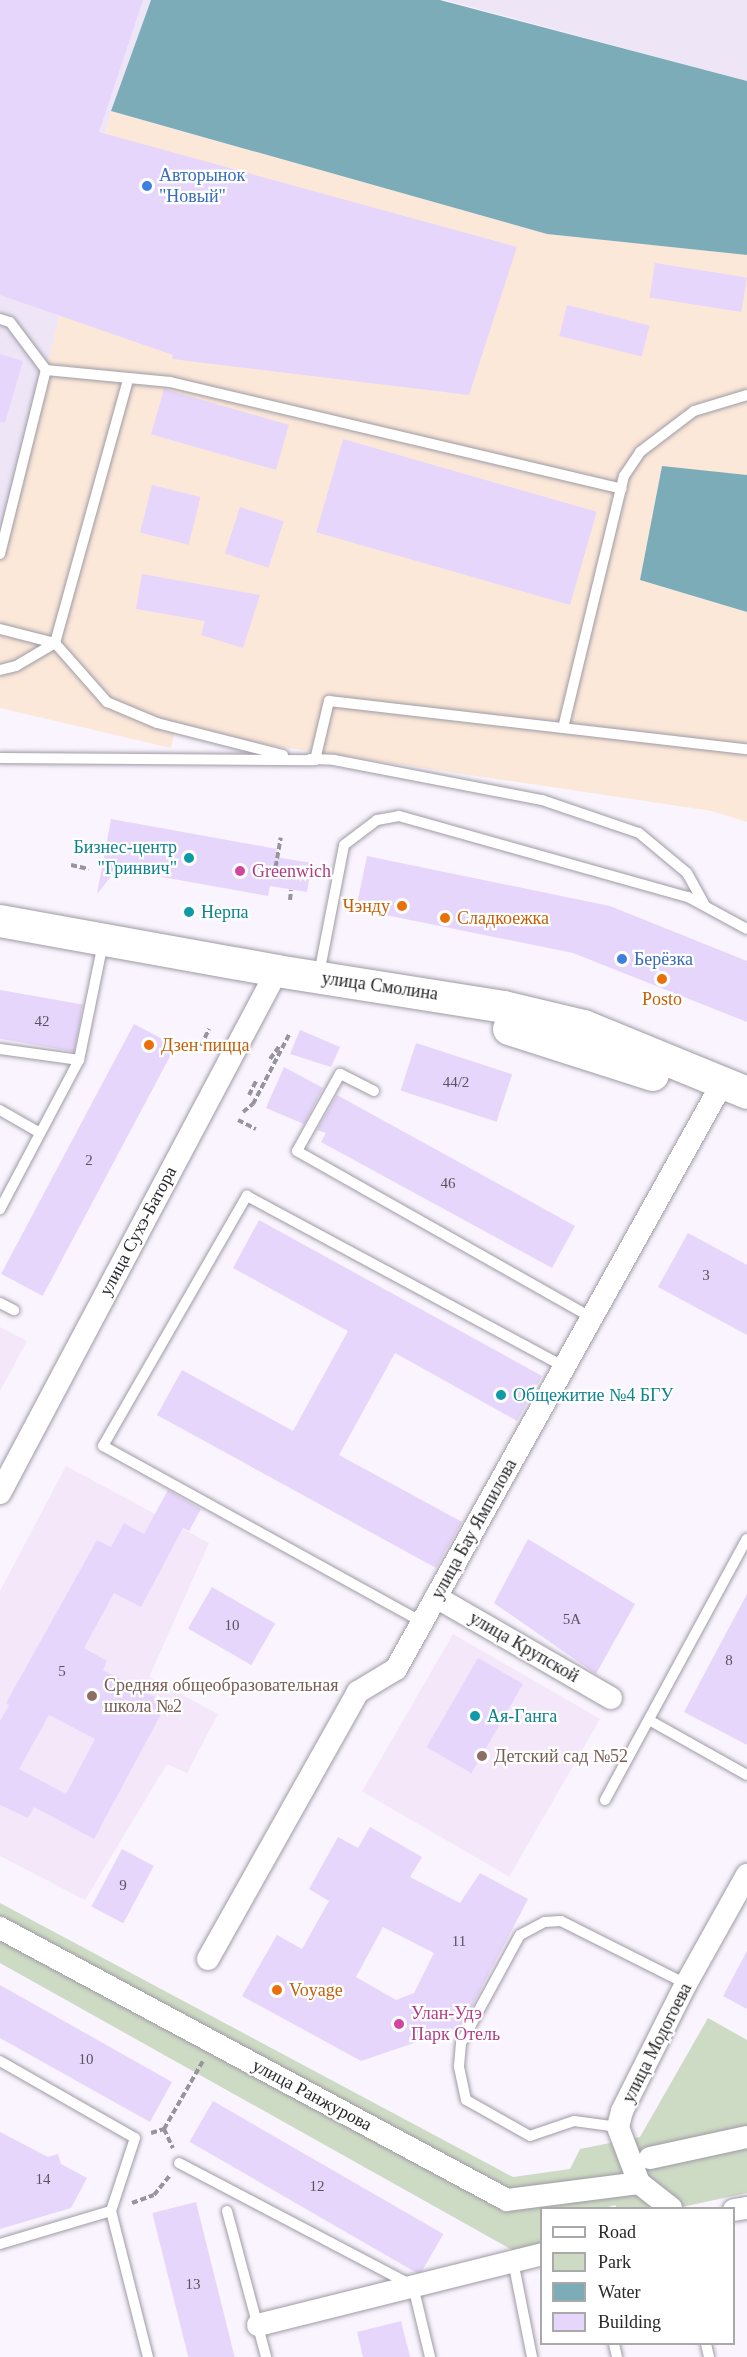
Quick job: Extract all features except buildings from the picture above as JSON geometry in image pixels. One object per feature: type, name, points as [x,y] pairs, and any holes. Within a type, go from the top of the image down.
[{"type":"main road","name":"улица Смолина","points":[[0,921],[102,949],[273,979],[318,977],[435,993],[584,1026],[728,1091]]},
{"type":"main road","points":[[0,941],[102,949]]},
{"type":"main road","points":[[273,979],[456,1015],[571,1046],[728,1091],[747,1113]]},
{"type":"street","name":"улица Сухэ-Батора","points":[[0,1493],[273,979]]},
{"type":"street","name":"улица Бау Ямпилова","points":[[208,1959],[358,1692],[396,1669],[592,1318],[728,1091]]},
{"type":"street","name":"улица Крупской","points":[[436,1597],[611,1698]]},
{"type":"street","name":"улица Модогоева","points":[[639,2183],[618,2127],[622,2111],[686,1984],[747,1875]]},
{"type":"street","name":"улица Ранжурова","points":[[0,1928],[507,2200],[639,2183]]},
{"type":"street","points":[[650,2158],[747,2137]]},
{"type":"street","points":[[639,2183],[670,2207]]},
{"type":"street","points":[[258,2325],[540,2255]]},
{"type":"lane","points":[[0,319],[10,322],[46,370],[170,382],[621,489]]},
{"type":"lane","points":[[0,554],[46,370]]},
{"type":"lane","points":[[0,670],[16,666],[55,643],[128,379]]},
{"type":"lane","points":[[563,728],[621,489],[640,452],[694,411],[747,395]]},
{"type":"lane","points":[[0,629],[55,643],[107,702],[157,723],[266,752],[315,760]]},
{"type":"lane","points":[[315,760],[329,701],[747,749]]},
{"type":"lane","points":[[0,758],[334,760],[542,800],[639,833],[687,873],[705,905]]},
{"type":"lane","points":[[318,977],[344,845],[377,820],[388,818],[411,819],[688,897],[747,930]]},
{"type":"lane","points":[[0,1209],[79,1060],[102,949]]},
{"type":"lane","points":[[0,1049],[79,1060]]},
{"type":"lane","points":[[374,1091],[340,1074],[297,1151],[592,1318]]},
{"type":"lane","points":[[0,1110],[40,1133]]},
{"type":"lane","points":[[422,1622],[103,1446],[247,1196],[565,1367]]},
{"type":"lane","points":[[0,1303],[14,1310]]},
{"type":"lane","points":[[605,1800],[747,1539]]},
{"type":"lane","points":[[649,1720],[747,1775]]},
{"type":"lane","points":[[618,2127],[574,2121],[530,2136],[465,2100],[459,2066],[461,2043],[520,1935],[544,1922],[561,1921],[686,1984]]},
{"type":"lane","points":[[0,2061],[135,2138],[111,2211],[148,2357]]},
{"type":"lane","points":[[179,2163],[413,2286],[430,2357]]},
{"type":"lane","points":[[0,2244],[111,2211]]},
{"type":"lane","points":[[226,2211],[266,2357]]},
{"type":"lane","points":[[513,2262],[532,2357]]},
{"type":"path","points":[[274,876],[281,838]]},
{"type":"path","points":[[71,865],[89,869]]},
{"type":"path","points":[[290,900],[291,890]]},
{"type":"path","points":[[201,1046],[209,1029]]},
{"type":"path","points":[[243,1112],[253,1104],[290,1033]]},
{"type":"path","points":[[270,1059],[280,1045]]},
{"type":"path","points":[[249,1095],[256,1081]]},
{"type":"path","points":[[238,1120],[256,1129]]},
{"type":"path","points":[[135,2138],[164,2129],[214,2042]]},
{"type":"path","points":[[111,2211],[154,2195],[179,2163]]},
{"type":"shaded area","points":[[0,0],[151,0],[111,111],[0,554]]},
{"type":"shaded area","points":[[445,0],[747,0],[747,81]]},
{"type":"shaded area","points":[[111,111],[547,234],[747,255],[747,475],[662,467],[640,580],[747,612],[747,822],[712,811],[175,731],[171,748],[0,708],[0,554]]},
{"type":"shaded area","points":[[0,1327],[27,1341],[0,1391]]},
{"type":"shaded area","name":"Средняя общеобразовательная школа №2","points":[[66,1466],[209,1543],[149,1677],[218,1714],[187,1773],[167,1764],[85,1900],[0,1856],[0,1591]]},
{"type":"shaded area","name":"Детский сад №52","points":[[453,1634],[600,1719],[509,1877],[362,1792]]},
{"type":"green space","points":[[0,1903],[513,2177],[570,2169],[580,2149],[640,2137],[708,2018],[747,2040],[747,2193],[682,2207],[616,2207],[615,2205],[608,2207],[540,2207],[540,2251],[523,2256],[0,1963]]},
{"type":"water","points":[[151,0],[440,0],[747,81],[747,255],[547,234],[111,111]]},
{"type":"water","points":[[662,466],[747,475],[747,612],[640,580]]},
{"type":"place","name":"Авторынок \"Новый\"","points":[[147,186]]},
{"type":"place","name":"Бизнес-центр \"Гринвич\"","points":[[189,858]]},
{"type":"place","name":"Greenwich","points":[[240,871]]},
{"type":"place","name":"Чэнду","points":[[402,906]]},
{"type":"place","name":"Нерпа","points":[[189,912]]},
{"type":"place","name":"Сладкоежка","points":[[445,918]]},
{"type":"place","name":"Берёзка","points":[[622,959]]},
{"type":"place","name":"Posto","points":[[662,979]]},
{"type":"place","name":"Дзен пицца","points":[[149,1045]]},
{"type":"place","name":"Общежитие №4 БГУ","points":[[501,1395]]},
{"type":"place","name":"Средняя общеобразовательная школа №2","points":[[92,1696]]},
{"type":"place","name":"Ая-Ганга","points":[[475,1716]]},
{"type":"place","name":"Детский сад №52","points":[[482,1756]]},
{"type":"place","name":"Voyage","points":[[277,1990]]},
{"type":"place","name":"Улан-Удэ Парк Отель","points":[[399,2024]]}]
